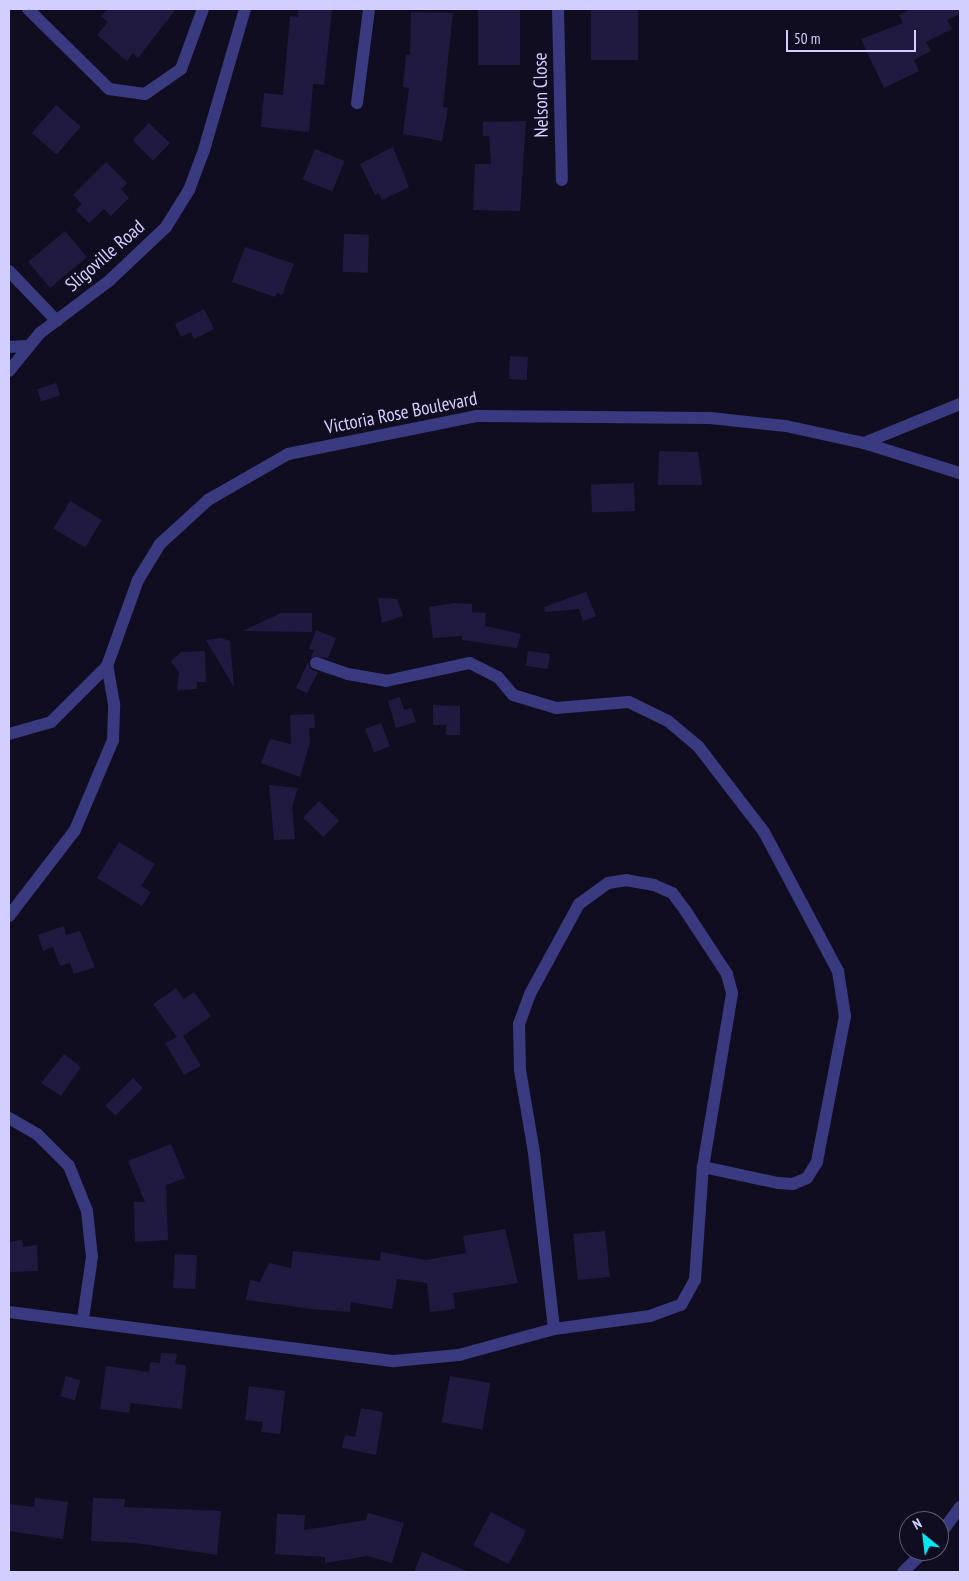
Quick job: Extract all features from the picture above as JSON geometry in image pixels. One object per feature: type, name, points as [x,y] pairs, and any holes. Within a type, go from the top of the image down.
[{"type":"street","points":[[28,9],[109,89],[145,94],[181,69],[203,9]]},
{"type":"street","name":"Sligoville Road","points":[[9,371],[27,346],[141,253],[166,226],[188,190],[204,150],[245,9]]},
{"type":"street","points":[[357,104],[369,9]]},
{"type":"street","name":"Nelson Close","points":[[558,9],[562,180]]},
{"type":"street","points":[[9,271],[57,321]]},
{"type":"street","points":[[9,347],[27,346]]},
{"type":"street","points":[[864,443],[960,404]]},
{"type":"street","name":"Victoria Rose Boulevard","points":[[9,734],[51,722],[108,666],[138,580],[160,544],[208,500],[288,454],[476,416],[710,418],[786,426],[864,443],[960,473]]},
{"type":"street","points":[[316,663],[348,674],[386,681],[470,662],[498,677],[513,694],[556,708],[629,702],[668,720],[698,746],[764,832],[838,971],[844,1016],[817,1162],[807,1178],[793,1184],[778,1183],[703,1166]]},
{"type":"street","points":[[9,916],[75,830],[113,740],[114,704],[108,666]]},
{"type":"street","points":[[9,1312],[82,1319],[394,1361],[458,1355],[554,1329],[650,1316],[681,1305],[695,1280],[703,1166],[732,993],[728,974],[672,893],[627,880],[608,883],[579,904],[530,994],[519,1024],[520,1070],[534,1153],[554,1329]]},
{"type":"street","points":[[9,1118],[37,1134],[69,1166],[87,1211],[92,1257],[82,1319]]},
{"type":"street","points":[[949,1522],[960,1507]]},
{"type":"street","points":[[903,1572],[915,1561]]},
{"type":"building","points":[[108,9],[176,9],[138,58],[133,53],[127,61],[97,35],[108,22],[101,16]]},
{"type":"building","points":[[298,9],[332,9],[324,85],[313,84],[309,132],[261,127],[264,93],[283,95],[290,16],[298,17]]},
{"type":"building","points":[[478,9],[520,9],[520,65],[478,65]]},
{"type":"building","points":[[591,9],[638,9],[638,60],[591,60]]},
{"type":"building","points":[[911,9],[960,9],[960,14],[947,20],[952,29],[926,42],[931,51],[914,60],[919,71],[884,88],[861,39],[903,23],[899,15]]},
{"type":"building","points":[[411,12],[453,13],[443,107],[448,108],[442,141],[403,134],[409,88],[403,87],[406,55],[410,55]]},
{"type":"building","points":[[56,105],[81,127],[57,155],[32,133]]},
{"type":"building","points":[[526,121],[520,211],[473,210],[475,164],[491,164],[489,136],[483,136],[483,122]]},
{"type":"building","points":[[149,123],[170,143],[153,160],[132,140]]},
{"type":"building","points":[[393,147],[409,187],[382,200],[379,193],[375,195],[360,164]]},
{"type":"building","points":[[315,149],[345,161],[332,192],[303,180]]},
{"type":"building","points":[[106,162],[127,183],[121,189],[129,198],[111,216],[104,209],[89,223],[76,210],[82,204],[73,195]]},
{"type":"building","points":[[65,231],[87,257],[50,288],[28,262]]},
{"type":"building","points":[[344,234],[369,235],[368,273],[343,272]]},
{"type":"building","points":[[245,247],[294,264],[282,295],[277,293],[275,297],[232,282]]},
{"type":"building","points":[[204,309],[214,329],[194,339],[191,332],[181,337],[175,324]]},
{"type":"building","points":[[510,356],[528,357],[527,380],[509,379]]},
{"type":"building","points":[[56,383],[60,395],[41,402],[37,389]]},
{"type":"building","points":[[659,451],[698,452],[702,485],[658,485]]},
{"type":"building","points":[[634,483],[635,511],[592,512],[591,485]]},
{"type":"building","points":[[70,501],[102,520],[85,547],[54,528]]},
{"type":"building","points":[[586,592],[596,616],[583,621],[579,609],[545,612],[544,607]]},
{"type":"building","points":[[378,598],[397,599],[403,616],[382,623]]},
{"type":"building","points":[[455,603],[472,604],[472,612],[486,613],[485,626],[521,634],[517,648],[462,640],[462,636],[433,638],[429,607]]},
{"type":"building","points":[[281,613],[312,613],[312,632],[243,631]]},
{"type":"building","points":[[316,630],[336,638],[328,658],[311,657],[314,650],[309,649]]},
{"type":"building","points":[[221,638],[230,641],[234,687],[206,640]]},
{"type":"building","points":[[205,651],[206,682],[197,682],[197,689],[177,690],[179,672],[171,661],[181,652]]},
{"type":"building","points":[[528,651],[550,654],[548,669],[526,666]]},
{"type":"building","points":[[308,662],[310,669],[318,672],[307,693],[296,688]]},
{"type":"building","points":[[400,697],[404,710],[411,708],[416,722],[396,728],[388,701]]},
{"type":"building","points":[[433,705],[460,706],[460,735],[446,735],[446,725],[433,725]]},
{"type":"building","points":[[314,714],[315,728],[309,728],[310,743],[300,777],[261,763],[270,739],[291,744],[290,715]]},
{"type":"building","points":[[381,723],[390,746],[374,752],[365,729]]},
{"type":"building","points":[[269,785],[298,788],[292,807],[295,839],[274,840]]},
{"type":"building","points":[[319,801],[339,820],[323,837],[303,818]]},
{"type":"building","points":[[119,842],[155,864],[141,886],[151,892],[142,906],[97,878]]},
{"type":"building","points":[[64,926],[66,935],[80,931],[95,967],[74,974],[70,963],[60,966],[53,947],[43,951],[38,935]]},
{"type":"building","points":[[176,988],[184,999],[194,992],[211,1016],[183,1036],[201,1066],[184,1075],[165,1043],[177,1037],[153,1004]]},
{"type":"building","points":[[64,1054],[81,1067],[61,1096],[41,1083]]},
{"type":"building","points":[[133,1078],[143,1088],[115,1115],[105,1106]]},
{"type":"building","points":[[171,1144],[185,1178],[166,1185],[168,1240],[135,1242],[134,1202],[145,1202],[128,1161]]},
{"type":"building","points":[[505,1229],[518,1283],[453,1293],[455,1309],[430,1312],[427,1283],[397,1279],[392,1309],[351,1302],[350,1312],[246,1300],[250,1280],[260,1282],[269,1263],[291,1268],[293,1251],[380,1261],[381,1252],[426,1260],[466,1253],[463,1236]]},
{"type":"building","points":[[605,1231],[610,1277],[578,1280],[573,1234]]},
{"type":"building","points":[[22,1240],[23,1247],[37,1245],[38,1271],[9,1272],[9,1242]]},
{"type":"building","points":[[175,1254],[197,1255],[195,1289],[173,1288]]},
{"type":"building","points":[[161,1353],[177,1354],[175,1364],[186,1365],[182,1409],[131,1403],[129,1413],[100,1409],[106,1366],[149,1372],[150,1362],[160,1363]]},
{"type":"building","points":[[66,1376],[80,1380],[75,1400],[60,1396]]},
{"type":"building","points":[[450,1376],[490,1383],[482,1429],[442,1422]]},
{"type":"building","points":[[249,1386],[285,1391],[280,1434],[261,1432],[263,1422],[245,1420]]},
{"type":"building","points":[[361,1408],[383,1412],[376,1455],[342,1448],[345,1435],[355,1437]]},
{"type":"building","points":[[35,1498],[68,1502],[63,1539],[9,1531],[9,1504],[34,1507]]},
{"type":"building","points":[[93,1498],[125,1499],[124,1507],[221,1511],[217,1555],[135,1543],[91,1541]]},
{"type":"building","points":[[491,1512],[526,1531],[508,1564],[473,1546]]},
{"type":"building","points":[[368,1513],[404,1523],[392,1563],[367,1556],[325,1563],[325,1557],[275,1554],[277,1514],[305,1515],[304,1530],[366,1520]]},
{"type":"building","points":[[422,1552],[469,1572],[414,1572]]}]
